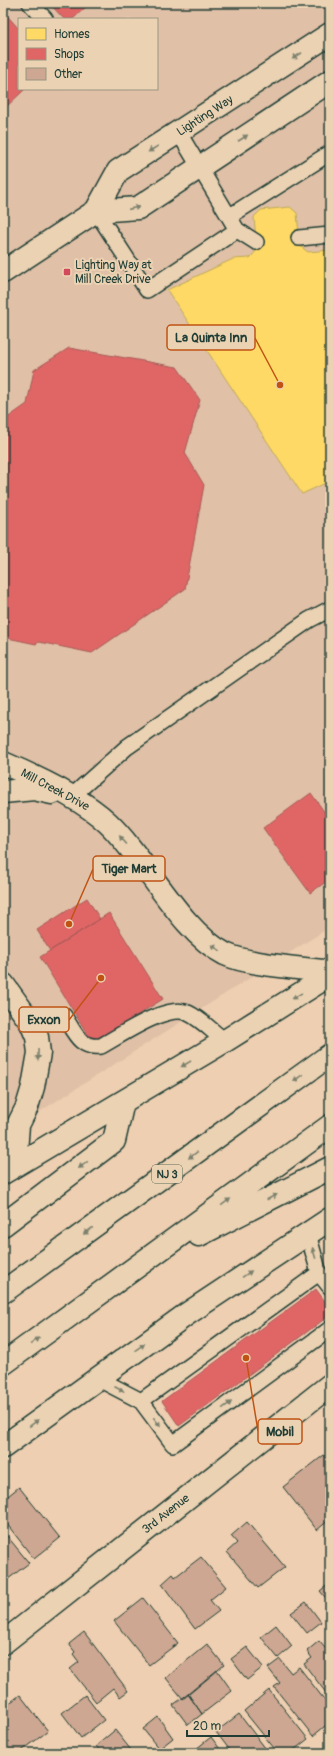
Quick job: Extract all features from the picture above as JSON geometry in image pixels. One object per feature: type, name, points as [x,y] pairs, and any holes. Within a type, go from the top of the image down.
[{"type":"main road","name":"Lighting Way","points":[[96,212],[118,171],[179,134],[330,34]]},
{"type":"main road","name":"Lighting Way","points":[[3,272],[96,212],[138,208],[330,81]]},
{"type":"main road","name":"Mill Creek Drive","points":[[3,763],[71,797],[95,812],[109,824],[185,918],[203,939],[214,947],[239,959],[330,974]]},
{"type":"main road","points":[[3,792],[34,789],[71,797]]},
{"type":"main road","points":[[9,1169],[224,1041],[330,974]]},
{"type":"main road","points":[[3,984],[31,1023],[37,1037],[39,1053],[33,1087],[27,1107],[18,1125],[9,1169]]},
{"type":"main road","name":"NJ 3","points":[[3,1292],[330,1055]]},
{"type":"main road","points":[[3,1225],[114,1141],[122,1102]]},
{"type":"main road","points":[[3,1364],[330,1126]]},
{"type":"main road","points":[[138,1266],[330,1168]]},
{"type":"main road","points":[[3,1446],[187,1314],[330,1219]]},
{"type":"main road","name":"3rd Avenue","points":[[3,1643],[330,1385]]},
{"type":"lane","points":[[30,3],[44,18]]},
{"type":"lane","points":[[179,134],[230,216],[237,230],[256,242]]},
{"type":"lane","points":[[230,216],[330,153]]},
{"type":"lane","points":[[96,212],[147,290],[237,230]]},
{"type":"lane","points":[[299,238],[330,235]]},
{"type":"lane","points":[[71,797],[127,747],[309,620],[330,609]]},
{"type":"lane","points":[[31,1023],[64,1016],[82,1044],[92,1047],[101,1046],[155,1016],[173,1011],[187,1012],[224,1041]]},
{"type":"lane","points":[[308,1234],[320,1273],[330,1287]]},
{"type":"lane","points":[[141,1401],[163,1393],[304,1291],[320,1273]]},
{"type":"lane","points":[[97,1378],[141,1401],[173,1444],[187,1426],[280,1360],[305,1340],[328,1326]]},
{"type":"shaded area","points":[[3,3],[330,3],[330,927],[3,1135]]},
{"type":"building: Homes","points":[[290,207],[297,213],[300,246],[308,252],[330,250],[330,481],[302,494],[167,290],[233,259],[250,258],[257,250],[254,217],[261,210]]},
{"type":"building: Shops","points":[[49,3],[90,3],[74,18],[63,18]]},
{"type":"building: Shops","points":[[3,11],[18,28],[18,90],[24,90],[3,110]]},
{"type":"building: Shops","points":[[69,348],[177,367],[200,400],[185,453],[204,485],[185,589],[92,653],[39,642],[36,644],[3,637],[3,421],[27,404],[34,370]]},
{"type":"building: Shops","points":[[311,793],[330,820],[330,879],[310,893],[263,828]]},
{"type":"building: Shops","points":[[87,898],[100,919],[50,951],[37,930]]},
{"type":"building: Shops","points":[[109,913],[163,999],[93,1043],[40,957]]},
{"type":"building: Shops","points":[[316,1289],[330,1308],[330,1315],[179,1426],[162,1401]]},
{"type":"building: Other","points":[[324,1455],[330,1463],[330,1519],[317,1530],[283,1487]]},
{"type":"building: Other","points":[[19,1487],[60,1538],[34,1559],[3,1519],[3,1500]]},
{"type":"building: Other","points":[[247,1522],[285,1567],[258,1588],[227,1552],[237,1543],[231,1536]]},
{"type":"building: Other","points":[[3,1531],[29,1563],[3,1583]]},
{"type":"building: Other","points":[[201,1557],[226,1587],[210,1600],[219,1611],[195,1629],[162,1584],[173,1574],[175,1577]]},
{"type":"building: Other","points":[[330,1583],[330,1603],[320,1591]]},
{"type":"building: Other","points":[[143,1598],[178,1643],[149,1665],[114,1621]]},
{"type":"building: Other","points":[[306,1602],[321,1622],[307,1633],[291,1613]]},
{"type":"building: Other","points":[[276,1625],[292,1646],[278,1658],[261,1637]]},
{"type":"building: Other","points":[[84,1632],[128,1691],[120,1697],[113,1688],[96,1702],[70,1669],[79,1662],[73,1654],[75,1652],[69,1644]]},
{"type":"building: Other","points":[[319,1641],[325,1648],[329,1645],[330,1647],[330,1698],[304,1664],[312,1658],[307,1651]]},
{"type":"building: Other","points":[[207,1644],[224,1665],[183,1699],[166,1678]]},
{"type":"building: Other","points":[[247,1647],[263,1667],[247,1680],[231,1659]]},
{"type":"building: Other","points":[[280,1659],[291,1673],[299,1667],[330,1707],[330,1722],[313,1736],[274,1687],[280,1683],[268,1668]]},
{"type":"building: Other","points":[[217,1670],[232,1691],[202,1714],[188,1694]]},
{"type":"building: Other","points":[[269,1690],[308,1739],[290,1753],[278,1753],[244,1711]]},
{"type":"building: Other","points":[[188,1694],[202,1714],[188,1725],[173,1705]]},
{"type":"building: Other","points":[[20,1695],[48,1731],[19,1753],[3,1753],[3,1708]]},
{"type":"building: Other","points":[[85,1695],[104,1720],[81,1738],[62,1713]]},
{"type":"building: Other","points":[[239,1714],[269,1753],[232,1753],[216,1732]]},
{"type":"building: Other","points":[[158,1717],[173,1738],[159,1749],[143,1729]]},
{"type":"building: Other","points":[[115,1730],[131,1750],[126,1753],[102,1753],[96,1746]]},
{"type":"building: Other","points":[[211,1737],[223,1753],[191,1753]]},
{"type":"place","name":"Lighting Way at Mill Creek Drive","points":[[67,272]]},
{"type":"place","name":"La Quinta Inn","points":[[280,385]]},
{"type":"place","name":"Tiger Mart","points":[[69,924]]},
{"type":"place","name":"Exxon","points":[[101,978]]},
{"type":"place","name":"Mobil","points":[[246,1358]]}]
